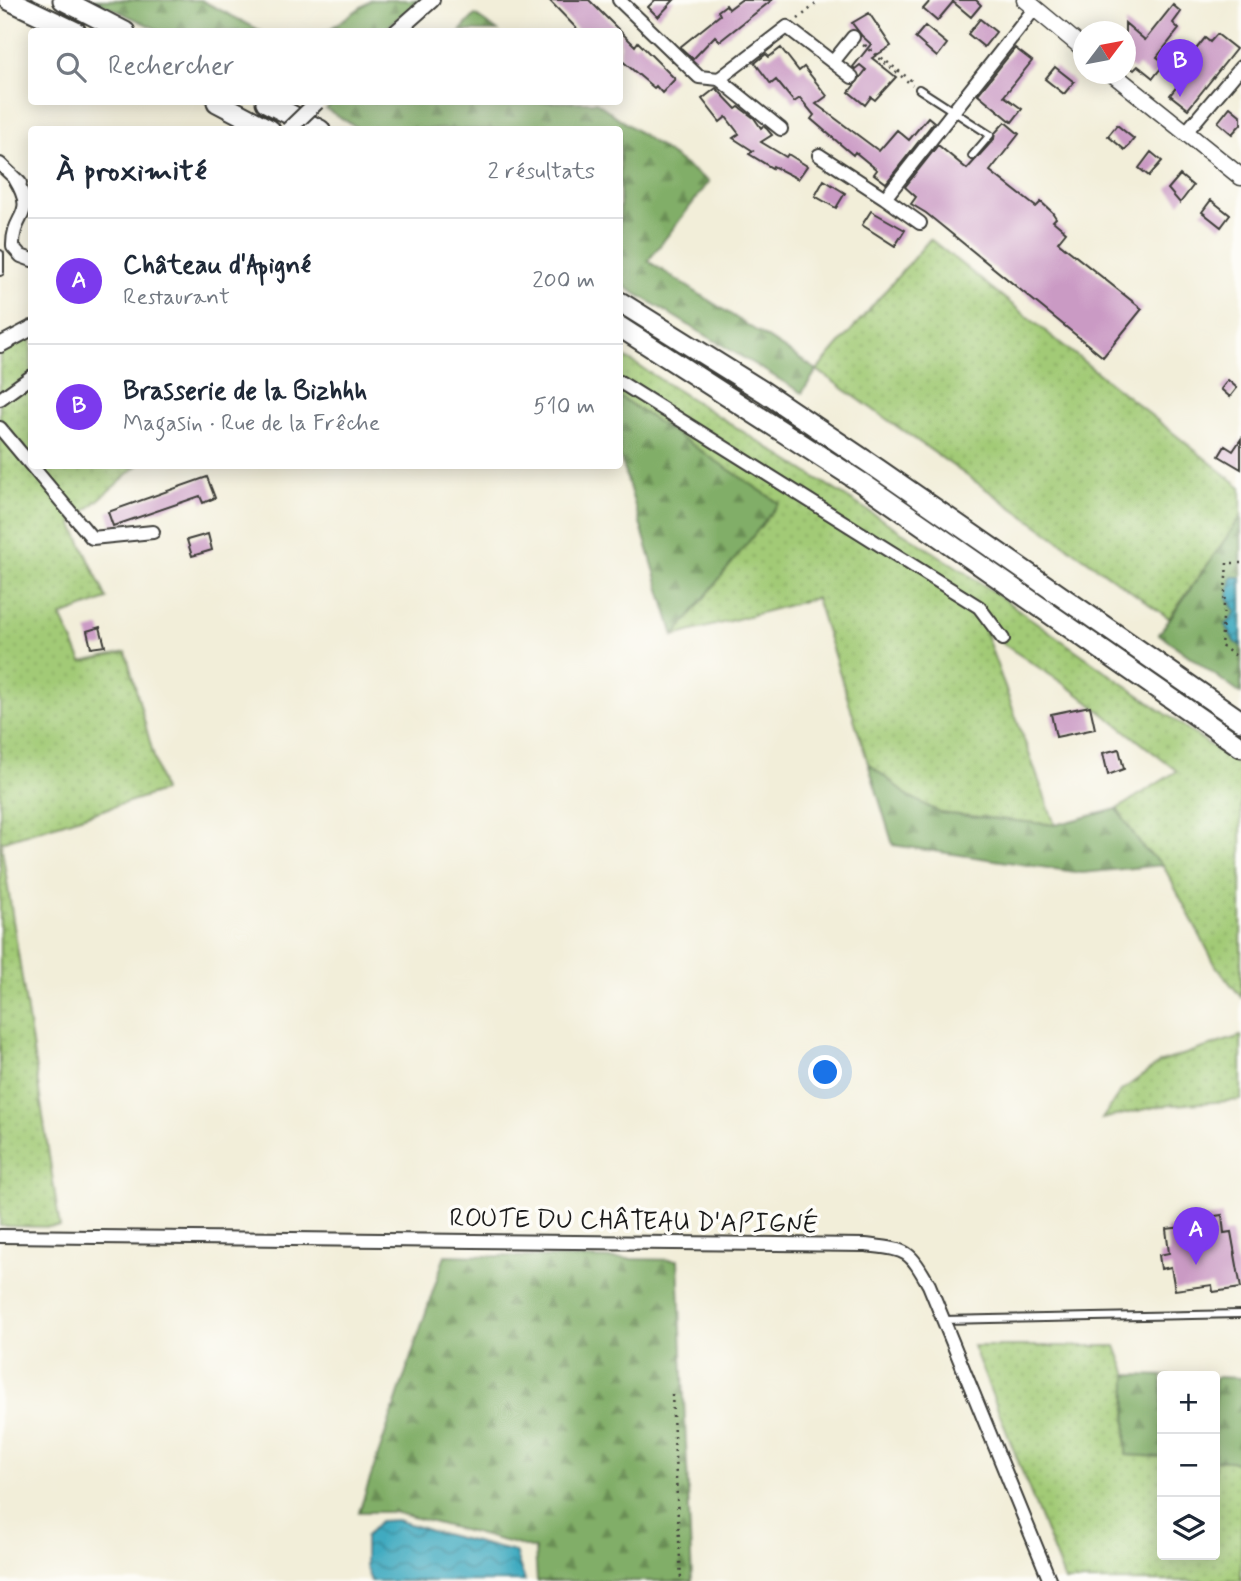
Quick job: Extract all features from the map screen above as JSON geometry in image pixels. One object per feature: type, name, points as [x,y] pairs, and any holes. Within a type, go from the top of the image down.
[{"type":"highway","points":[[9,0],[68,28]]},
{"type":"highway","points":[[63,0],[117,28]]},
{"type":"highway","points":[[223,105],[262,126]]},
{"type":"highway","points":[[272,105],[312,126]]},
{"type":"highway","points":[[623,304],[764,392],[889,476],[1241,722]]},
{"type":"highway","points":[[623,329],[865,485],[1241,747]]},
{"type":"main road","points":[[1030,4],[1073,40]]},
{"type":"main road","points":[[1126,84],[1241,177]]},
{"type":"street","points":[[400,28],[432,0]]},
{"type":"street","points":[[619,0],[698,77],[719,79],[781,129]]},
{"type":"street","points":[[884,198],[954,112],[1030,4]]},
{"type":"street","points":[[719,79],[788,27],[852,77]]},
{"type":"street","points":[[833,62],[853,37]]},
{"type":"street","points":[[1186,132],[1241,67]]},
{"type":"street","points":[[292,126],[314,105]]},
{"type":"street","points":[[819,155],[920,223]]},
{"type":"street","points":[[0,164],[28,190]]},
{"type":"street","points":[[15,179],[25,197],[25,209],[6,248],[28,259]]},
{"type":"street","points":[[0,345],[28,330]]},
{"type":"street","points":[[0,399],[28,379]]},
{"type":"street","points":[[623,384],[979,607],[1003,639]]},
{"type":"street","points":[[0,428],[28,461]]},
{"type":"street","points":[[34,469],[92,538],[153,532]]},
{"type":"street","name":"ROUTE DU CHÂTEAU D'APIGNÉ","points":[[0,1236],[865,1245],[898,1249],[914,1259],[929,1285],[1050,1581]]},
{"type":"lane","points":[[919,89],[990,135],[972,156]]},
{"type":"lane","points":[[0,254],[0,272]]},
{"type":"lane","points":[[943,1320],[1241,1314]]},
{"type":"path","points":[[788,27],[817,4]]},
{"type":"path","points":[[863,45],[907,77],[919,89],[916,89],[863,45]]},
{"type":"path","points":[[1241,563],[1227,563],[1221,646],[1241,659]]},
{"type":"path","points":[[672,1394],[681,1581]]},
{"type":"green space","points":[[94,0],[201,0],[255,28],[155,28]]},
{"type":"green space","points":[[371,0],[419,0],[386,28],[331,28]]},
{"type":"green space","points":[[475,15],[494,28],[463,28]]},
{"type":"green space","points":[[331,105],[600,105],[709,182],[648,261],[817,370],[802,393],[623,286],[623,126],[355,126],[326,109]]},
{"type":"green space","points":[[930,239],[1241,487],[1241,517],[1169,618],[817,370]]},
{"type":"green space","points":[[28,339],[28,469],[134,469],[72,523],[107,599],[61,616],[82,662],[126,652],[163,791],[1,842],[60,1227],[0,1226],[0,353]]},
{"type":"green space","points":[[623,356],[965,572],[1241,767],[1241,997],[1216,966],[1163,865],[1143,848],[1117,809],[1177,771],[1073,690],[985,632],[1055,825],[940,813],[907,795],[868,763],[816,598],[674,636],[779,503],[623,399]]},
{"type":"green space","points":[[623,399],[779,503],[674,636],[623,466]]},
{"type":"green space","points":[[1241,517],[1241,577],[1233,577],[1236,612],[1234,641],[1241,646],[1241,694],[1159,634]]},
{"type":"green space","points":[[868,763],[907,795],[940,813],[1055,825],[1117,809],[1143,848],[1163,865],[1082,873],[893,845]]},
{"type":"green space","points":[[1241,1036],[1241,1100],[1160,1106],[1102,1119],[1121,1091],[1161,1062]]},
{"type":"green space","points":[[445,1255],[678,1260],[692,1581],[537,1581],[535,1549],[393,1512],[359,1512]]},
{"type":"green space","points":[[973,1346],[1116,1346],[1127,1375],[1126,1455],[1157,1457],[1157,1560],[1220,1560],[1220,1460],[1241,1462],[1241,1581],[1065,1581]]},
{"type":"green space","points":[[1127,1375],[1157,1376],[1157,1457],[1126,1455]]},
{"type":"green space","points":[[1220,1377],[1241,1378],[1241,1462],[1220,1460]]},
{"type":"water","points":[[1232,577],[1241,577],[1241,646],[1234,641],[1226,625],[1236,612],[1228,597]]},
{"type":"water","points":[[397,1520],[515,1552],[525,1581],[371,1581],[365,1566],[365,1537],[380,1521]]},
{"type":"building","points":[[549,0],[589,0],[617,28],[576,28]]},
{"type":"building","points":[[655,0],[674,0],[658,17],[648,7]]},
{"type":"building","points":[[741,0],[772,0],[720,41],[715,36],[693,59],[680,47],[720,15],[718,11],[726,5],[729,9]]},
{"type":"building","points":[[931,0],[976,0],[981,5],[971,17],[953,2],[937,21],[923,9]]},
{"type":"building","points":[[1173,5],[1181,12],[1173,23],[1179,29],[1157,57],[1165,63],[1153,78],[1138,66],[1136,68],[1136,32],[1145,40]]},
{"type":"building","points":[[869,13],[891,46],[872,58],[896,77],[875,100],[871,97],[865,105],[849,92],[866,70],[860,65],[855,69],[853,67],[871,44],[852,23]]},
{"type":"building","points":[[980,19],[996,32],[984,47],[968,34]]},
{"type":"building","points":[[925,26],[947,44],[937,57],[915,38]]},
{"type":"building","points":[[623,34],[635,46],[638,42],[675,79],[662,93],[656,86],[654,88],[623,62]]},
{"type":"building","points":[[1217,34],[1236,49],[1188,109],[1170,95],[1191,69],[1184,64],[1205,38],[1210,42]]},
{"type":"building","points":[[781,48],[799,71],[804,67],[827,96],[816,104],[879,151],[897,130],[909,140],[928,117],[934,122],[886,183],[874,174],[877,170],[855,152],[853,155],[811,119],[814,115],[800,98],[794,102],[776,80],[771,84],[755,63],[766,54],[769,57]]},
{"type":"building","points":[[1015,48],[1032,61],[1004,96],[1022,109],[1012,122],[978,94]]},
{"type":"building","points":[[1055,67],[1073,83],[1064,94],[1045,79]]},
{"type":"building","points":[[716,88],[736,109],[739,107],[772,135],[761,142],[807,166],[798,179],[749,154],[753,151],[733,138],[739,134],[726,117],[720,122],[702,99]]},
{"type":"building","points":[[1230,107],[1241,116],[1241,124],[1232,134],[1218,122]]},
{"type":"building","points":[[1005,122],[1019,134],[990,171],[1036,207],[1041,202],[1056,218],[1053,221],[1066,232],[1058,242],[1142,309],[1103,357],[926,213],[911,204],[916,197],[905,187],[938,145],[967,169],[994,139],[995,133]]},
{"type":"building","points":[[1117,125],[1134,139],[1125,150],[1108,136]]},
{"type":"building","points":[[1151,152],[1162,161],[1149,176],[1139,168]]},
{"type":"building","points":[[1180,175],[1193,186],[1180,203],[1168,189]]},
{"type":"building","points":[[824,180],[845,193],[836,208],[815,196]]},
{"type":"building","points":[[1211,200],[1230,215],[1221,227],[1202,212]]},
{"type":"building","points":[[871,211],[905,230],[895,246],[862,225]]},
{"type":"building","points":[[1228,380],[1237,388],[1230,397],[1221,389]]},
{"type":"building","points":[[1241,439],[1241,469],[1219,456],[1225,446],[1233,451]]},
{"type":"building","points":[[207,477],[215,498],[203,503],[200,496],[113,526],[108,512]]},
{"type":"building","points":[[208,534],[212,550],[192,556],[187,540]]},
{"type":"building","points":[[100,627],[105,646],[91,648],[87,631]]},
{"type":"building","points":[[1090,706],[1095,729],[1056,737],[1051,714]]},
{"type":"building","points":[[1119,749],[1124,769],[1108,775],[1103,753]]},
{"type":"building","points":[[1222,1215],[1224,1233],[1231,1232],[1241,1288],[1213,1292],[1212,1285],[1175,1290],[1171,1267],[1161,1269],[1159,1255],[1169,1253],[1166,1229],[1182,1227],[1182,1221]]},
{"type":"place","name":"Brasserie de la Bizhhh","points":[[1180,97]]},
{"type":"place","name":"Château d'Apigné","points":[[1196,1265]]}]
